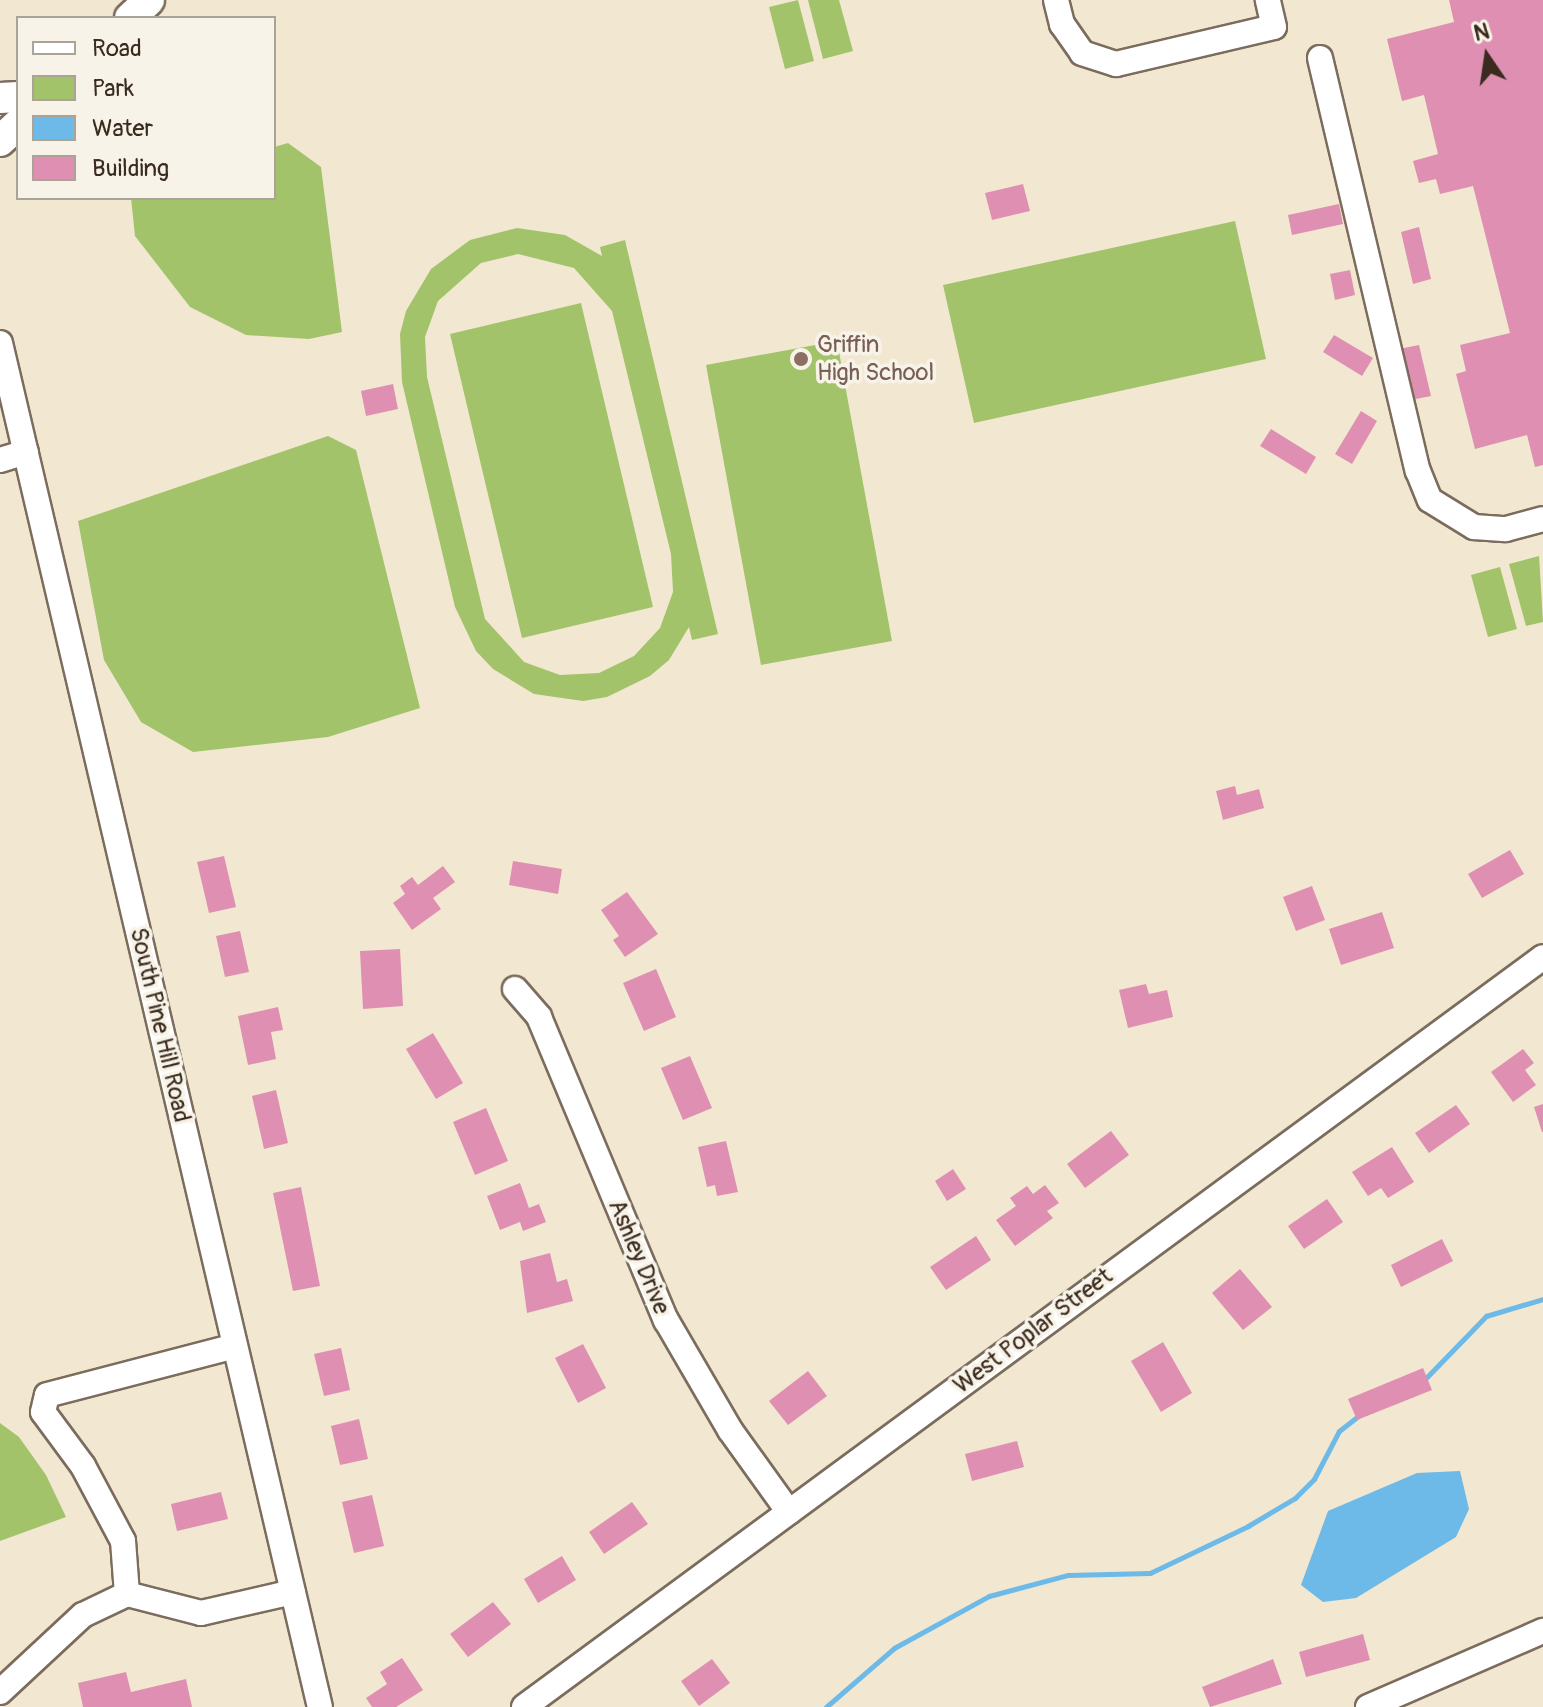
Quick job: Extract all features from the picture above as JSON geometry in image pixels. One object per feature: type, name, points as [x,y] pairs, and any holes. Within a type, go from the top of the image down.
[{"type":"main road","points":[[132,16],[149,0]]},
{"type":"main road","points":[[0,141],[16,126]]},
{"type":"street","points":[[1056,0],[1062,24],[1082,53],[1116,64],[1274,27],[1268,0]]},
{"type":"street","points":[[1320,58],[1418,471],[1430,500],[1474,527],[1506,529],[1543,519]]},
{"type":"street","name":"South Pine Hill Road","points":[[0,343],[320,1707]]},
{"type":"street","points":[[0,460],[26,452]]},
{"type":"street","name":"West Poplar Street","points":[[524,1707],[1543,957]]},
{"type":"street","name":"Ashley Drive","points":[[515,989],[539,1017],[666,1320],[730,1430],[789,1512]]},
{"type":"street","points":[[127,1594],[123,1541],[83,1466],[43,1412],[43,1402],[47,1395],[71,1385],[235,1346]]},
{"type":"street","points":[[0,1692],[83,1615],[127,1594],[201,1613],[293,1592]]},
{"type":"street","points":[[1368,1707],[1543,1631]]},
{"type":"green space","points":[[798,0],[814,61],[785,69],[769,7]]},
{"type":"green space","points":[[808,0],[839,0],[853,51],[823,59]]},
{"type":"green space","points":[[288,143],[321,167],[342,332],[309,339],[246,335],[190,307],[135,236],[131,200],[276,200],[276,146]]},
{"type":"green space","points":[[1235,221],[1266,359],[974,423],[943,285]]},
{"type":"green space","points":[[517,228],[565,235],[602,256],[600,247],[625,240],[718,634],[692,640],[689,627],[669,660],[650,676],[607,697],[583,701],[534,694],[493,669],[476,651],[455,607],[402,382],[400,334],[406,311],[431,269],[470,240]],"holes":[[[518,254],[574,268],[612,311],[671,554],[673,592],[660,628],[634,656],[599,673],[560,675],[524,662],[485,619],[427,377],[425,337],[438,301],[481,263]]]},
{"type":"green space","points":[[581,303],[653,607],[522,638],[450,334]]},
{"type":"green space","points":[[837,341],[892,641],[761,665],[706,365]]},
{"type":"green space","points":[[328,436],[356,450],[420,708],[328,737],[193,752],[141,722],[104,660],[78,521]]},
{"type":"green space","points":[[1539,556],[1543,622],[1526,626],[1509,564]]},
{"type":"green space","points":[[1500,567],[1517,629],[1488,637],[1471,575]]},
{"type":"green space","points":[[0,1423],[19,1437],[46,1475],[66,1517],[0,1541]]},
{"type":"water","points":[[1460,1471],[1469,1509],[1456,1537],[1356,1598],[1323,1602],[1301,1585],[1328,1511],[1417,1473]]},
{"type":"building","points":[[1449,0],[1543,0],[1543,465],[1535,467],[1527,435],[1475,449],[1456,374],[1466,371],[1460,345],[1510,333],[1473,186],[1440,194],[1436,179],[1419,183],[1413,161],[1438,154],[1424,95],[1402,101],[1387,39],[1454,22]]},
{"type":"building","points":[[1023,184],[1030,211],[992,220],[985,193]]},
{"type":"building","points":[[1339,204],[1343,224],[1292,235],[1288,215]]},
{"type":"building","points":[[1419,227],[1431,279],[1413,284],[1401,232]]},
{"type":"building","points":[[1350,270],[1355,295],[1335,300],[1330,274]]},
{"type":"building","points":[[1334,335],[1373,358],[1362,376],[1323,352]]},
{"type":"building","points":[[1419,345],[1431,396],[1411,400],[1399,349]]},
{"type":"building","points":[[393,384],[398,409],[366,416],[361,391]]},
{"type":"building","points":[[1361,411],[1377,421],[1352,464],[1335,454]]},
{"type":"building","points":[[1271,429],[1316,457],[1306,474],[1260,446]]},
{"type":"building","points":[[1235,786],[1237,795],[1259,789],[1264,808],[1223,820],[1216,791]]},
{"type":"building","points":[[1510,850],[1524,874],[1482,898],[1468,874]]},
{"type":"building","points":[[224,856],[236,907],[209,913],[197,862]]},
{"type":"building","points":[[513,861],[562,869],[558,894],[509,885]]},
{"type":"building","points":[[443,866],[455,882],[433,898],[441,909],[412,930],[393,903],[405,894],[400,886],[412,877],[418,885]]},
{"type":"building","points":[[1312,886],[1325,920],[1296,931],[1283,897]]},
{"type":"building","points":[[627,892],[658,934],[625,957],[613,940],[619,936],[601,910]]},
{"type":"building","points":[[1382,912],[1394,948],[1341,965],[1329,929]]},
{"type":"building","points":[[240,931],[249,972],[225,977],[216,936]]},
{"type":"building","points":[[400,949],[403,1006],[363,1009],[360,951]]},
{"type":"building","points":[[656,969],[676,1017],[644,1031],[623,983]]},
{"type":"building","points":[[1146,984],[1149,994],[1167,990],[1173,1017],[1128,1028],[1119,990]]},
{"type":"building","points":[[278,1007],[283,1030],[271,1032],[276,1059],[248,1065],[238,1016]]},
{"type":"building","points":[[433,1033],[463,1083],[436,1099],[406,1049]]},
{"type":"building","points":[[1523,1049],[1534,1063],[1525,1070],[1536,1085],[1513,1102],[1491,1072]]},
{"type":"building","points":[[690,1056],[712,1108],[683,1120],[661,1068]]},
{"type":"building","points":[[276,1090],[288,1143],[264,1149],[252,1096]]},
{"type":"building","points":[[1543,1104],[1543,1132],[1542,1132],[1534,1107]]},
{"type":"building","points":[[1456,1105],[1470,1124],[1429,1153],[1415,1133]]},
{"type":"building","points":[[486,1108],[508,1161],[475,1175],[453,1122]]},
{"type":"building","points":[[1111,1131],[1129,1155],[1085,1188],[1067,1164]]},
{"type":"building","points":[[726,1141],[738,1192],[717,1196],[715,1185],[707,1187],[698,1147]]},
{"type":"building","points":[[1392,1147],[1414,1182],[1388,1198],[1381,1188],[1368,1196],[1352,1172]]},
{"type":"building","points":[[953,1169],[966,1189],[947,1201],[935,1181]]},
{"type":"building","points":[[520,1183],[529,1208],[539,1204],[546,1222],[523,1231],[520,1222],[500,1230],[487,1196]]},
{"type":"building","points":[[1045,1185],[1059,1203],[1047,1211],[1053,1218],[1015,1246],[996,1220],[1016,1206],[1010,1198],[1027,1186],[1033,1194]]},
{"type":"building","points":[[301,1187],[320,1286],[293,1291],[273,1193]]},
{"type":"building","points":[[1327,1199],[1343,1222],[1304,1249],[1288,1226]]},
{"type":"building","points":[[976,1236],[991,1260],[946,1290],[930,1267]]},
{"type":"building","points":[[1442,1239],[1453,1261],[1401,1287],[1391,1265]]},
{"type":"building","points":[[550,1253],[557,1282],[567,1279],[573,1301],[527,1313],[520,1261]]},
{"type":"building","points":[[1240,1269],[1272,1307],[1243,1330],[1212,1293]]},
{"type":"building","points":[[1163,1342],[1192,1393],[1161,1412],[1131,1361]]},
{"type":"building","points":[[583,1344],[606,1388],[578,1403],[555,1358]]},
{"type":"building","points":[[341,1348],[350,1390],[324,1396],[314,1354]]},
{"type":"building","points":[[1423,1368],[1432,1390],[1357,1420],[1348,1399]]},
{"type":"building","points":[[808,1371],[827,1396],[788,1425],[769,1401]]},
{"type":"building","points":[[359,1419],[368,1459],[340,1465],[331,1426]]},
{"type":"building","points":[[1017,1441],[1024,1467],[972,1481],[965,1454]]},
{"type":"building","points":[[221,1492],[228,1519],[177,1531],[171,1504]]},
{"type":"building","points":[[372,1495],[384,1546],[354,1553],[342,1502]]},
{"type":"building","points":[[632,1502],[648,1524],[604,1554],[589,1532]]},
{"type":"building","points":[[562,1556],[576,1580],[538,1603],[524,1579]]},
{"type":"building","points":[[493,1602],[511,1624],[468,1657],[450,1634]]},
{"type":"building","points":[[1363,1634],[1370,1660],[1306,1677],[1299,1652]]},
{"type":"building","points":[[402,1658],[423,1690],[396,1707],[372,1707],[366,1698],[387,1684],[380,1672]]},
{"type":"building","points":[[712,1659],[730,1683],[699,1706],[681,1681]]},
{"type":"building","points":[[1273,1659],[1282,1684],[1210,1707],[1202,1687]]},
{"type":"building","points":[[126,1672],[131,1692],[186,1679],[192,1707],[83,1707],[78,1683]]},
{"type":"waterway","points":[[1423,1381],[1486,1316],[1543,1299]]},
{"type":"waterway","points":[[826,1707],[894,1648],[989,1596],[1068,1575],[1150,1573],[1248,1526],[1295,1498],[1314,1479],[1339,1431],[1361,1414]]},
{"type":"place","name":"Griffin High School","points":[[801,359]]}]
